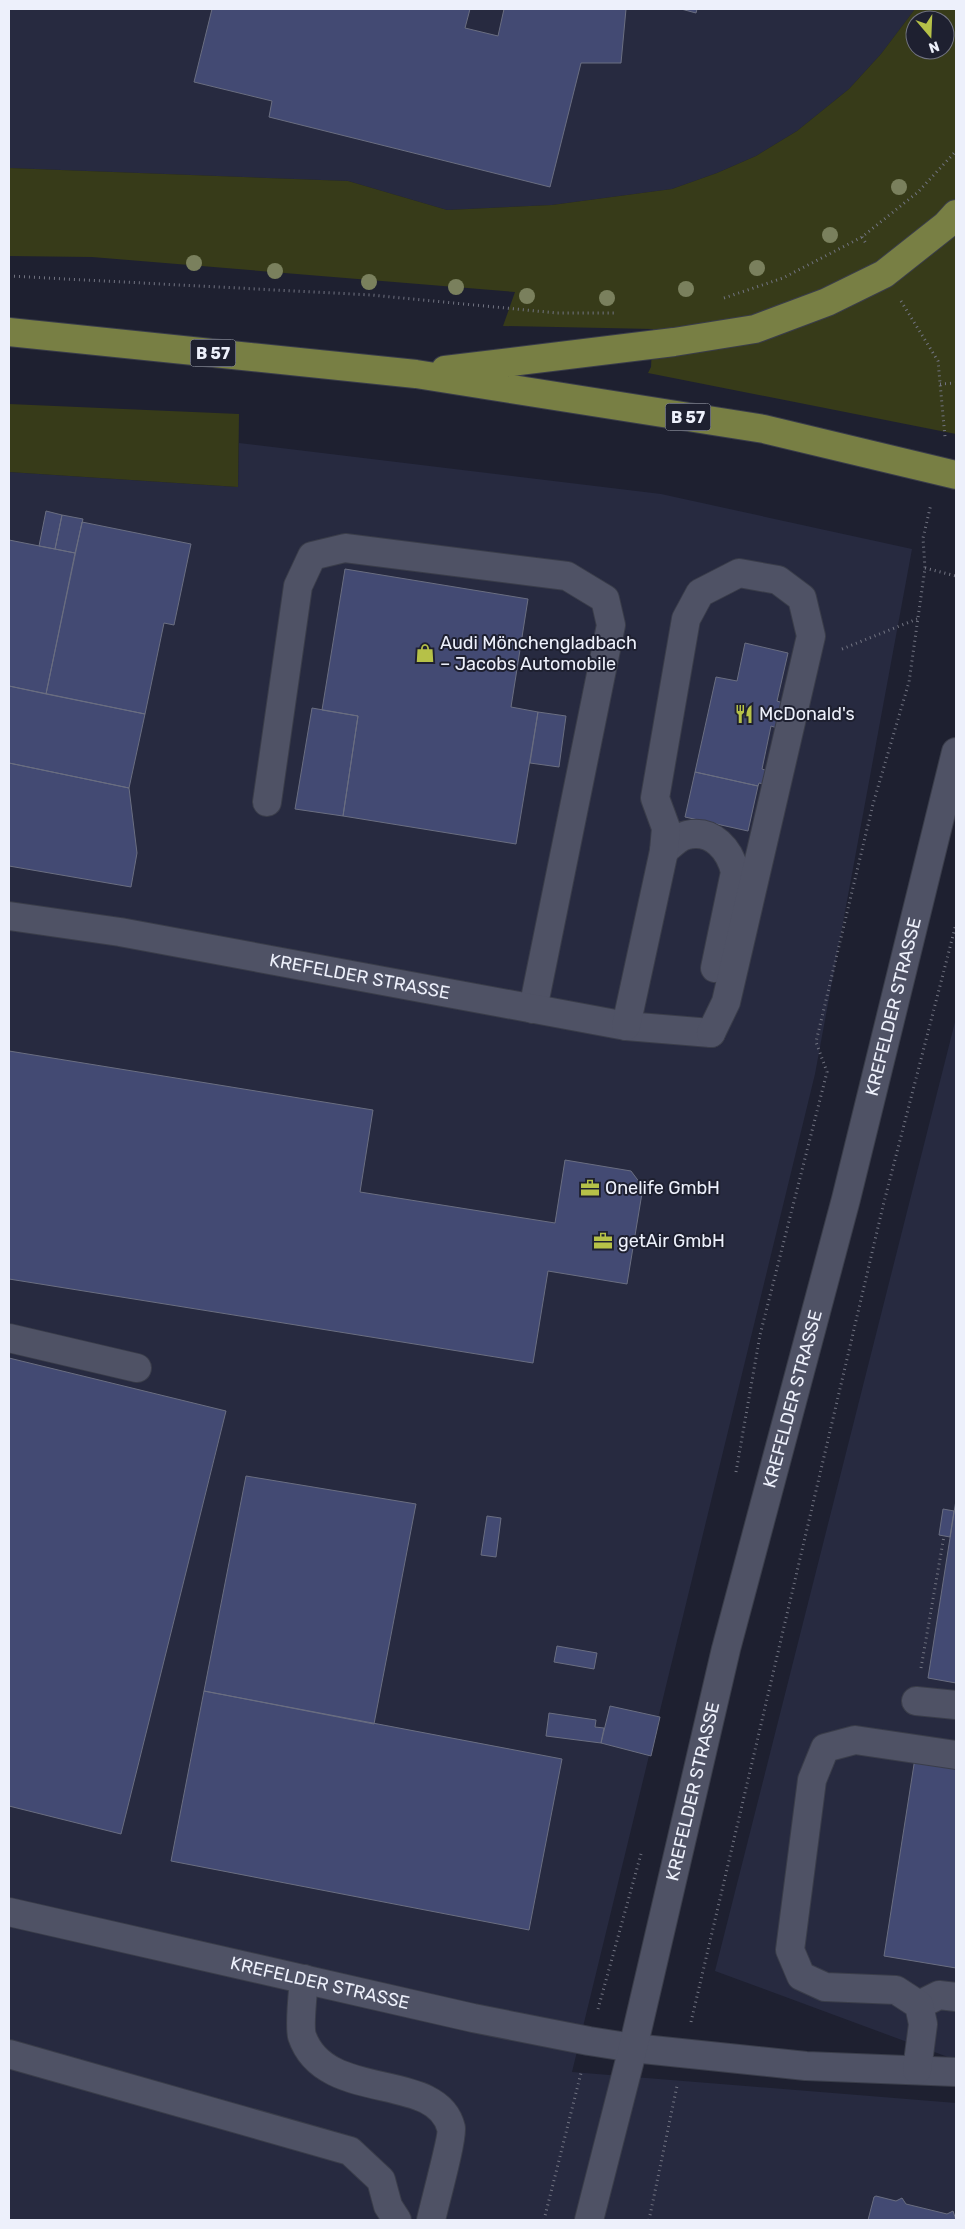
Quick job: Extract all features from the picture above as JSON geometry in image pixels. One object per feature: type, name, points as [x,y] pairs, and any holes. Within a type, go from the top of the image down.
[{"type":"main road","points":[[416,374],[674,342],[755,329],[827,302],[884,274],[946,225],[956,214]]},
{"type":"main road","name":"B 57","points":[[9,332],[416,374],[764,429],[956,475]]},
{"type":"street","points":[[267,802],[298,586],[312,556],[345,548],[567,576],[605,600],[611,625],[533,1009]]},
{"type":"street","points":[[626,1026],[664,851],[666,828],[655,798],[686,619],[700,593],[739,573],[778,580],[802,598],[811,636],[726,1002],[711,1033]]},
{"type":"street","name":"KREFELDER STRASSE","points":[[589,2220],[633,2048],[726,1649],[846,1199],[956,752]]},
{"type":"street","points":[[664,851],[676,840],[688,835],[706,836],[722,844],[732,858],[735,872],[708,999],[711,1033]]},
{"type":"street","name":"KREFELDER STRASSE","points":[[9,916],[120,932],[626,1026],[711,1033]]},
{"type":"street","points":[[9,1338],[138,1368]]},
{"type":"street","points":[[916,1701],[956,1706]]},
{"type":"street","points":[[917,2070],[923,2024],[919,2005],[896,1990],[825,1987],[801,1976],[790,1950],[812,1780],[825,1748],[855,1740],[956,1755]]},
{"type":"street","name":"KREFELDER STRASSE","points":[[9,1912],[473,2018],[589,2041],[633,2048],[806,2066],[956,2072]]},
{"type":"street","points":[[304,1979],[302,2034],[315,2060],[342,2076],[421,2096],[445,2112],[452,2130],[431,2220]]},
{"type":"street","points":[[919,2005],[939,1995],[956,1997]]},
{"type":"street","points":[[9,2054],[350,2151],[381,2180],[388,2206],[397,2220]]},
{"type":"path","points":[[717,300],[783,278],[862,237],[918,192],[956,151]]},
{"type":"path","points":[[9,276],[370,295],[557,313],[626,313]]},
{"type":"path","points":[[899,298],[938,361],[945,439]]},
{"type":"path","points":[[940,384],[956,383]]},
{"type":"path","points":[[734,1480],[760,1336],[826,1072],[816,1042],[873,804],[909,682],[925,568],[924,538]]},
{"type":"path","points":[[925,568],[956,576]]},
{"type":"path","points":[[804,664],[918,618]]},
{"type":"path","points":[[649,2220],[684,2053],[883,1206],[956,924]]},
{"type":"path","points":[[916,1701],[944,1536]]},
{"type":"path","points":[[544,2220],[589,2041],[642,1851]]},
{"type":"shaded area","points":[[9,9],[915,9],[905,10],[905,22],[881,54],[849,89],[797,131],[756,156],[717,173],[672,189],[552,205],[447,210],[348,181],[9,168]]},
{"type":"shaded area","points":[[239,443],[661,494],[912,549],[815,1074],[572,2072],[956,2103],[956,2220],[9,2220],[9,472],[238,487]]},
{"type":"shaded area","points":[[956,1018],[956,2060],[715,1971]]},
{"type":"green space","points":[[956,9],[956,434],[648,373],[651,367],[653,329],[503,326],[515,292],[92,257],[9,256],[9,168],[348,181],[447,210],[552,205],[672,189],[717,173],[756,156],[797,131],[849,89],[881,54],[905,22],[905,60],[955,60],[955,10],[914,10]]},
{"type":"green space","points":[[9,404],[239,414],[238,487],[9,472]]},
{"type":"building","points":[[212,9],[470,9],[465,28],[498,36],[504,9],[626,9],[621,63],[581,63],[550,187],[269,117],[272,101],[194,82]]},
{"type":"building","points":[[681,9],[697,9],[696,13]]},
{"type":"building","points":[[46,511],[62,515],[55,549],[39,546]]},
{"type":"building","points":[[62,515],[83,519],[75,553],[55,549]]},
{"type":"building","points":[[82,522],[191,544],[174,625],[164,623],[145,714],[46,694]]},
{"type":"building","points":[[9,540],[75,553],[46,694],[9,686]]},
{"type":"building","name":"Audi Mönchengladbach – Jacobs Automobile","points":[[345,569],[528,599],[511,707],[538,712],[516,844],[343,816],[358,716],[322,710]]},
{"type":"building","name":"McDonald's","points":[[745,643],[788,653],[777,701],[783,703],[777,728],[771,726],[762,769],[768,771],[764,784],[759,783],[758,786],[695,772],[716,677],[737,681]]},
{"type":"building","points":[[9,686],[145,714],[129,788],[9,763]]},
{"type":"building","points":[[312,708],[358,716],[343,816],[295,809]]},
{"type":"building","points":[[538,712],[566,716],[559,767],[530,763]]},
{"type":"building","points":[[9,763],[129,788],[137,853],[131,887],[9,866]]},
{"type":"building","points":[[695,772],[758,786],[748,831],[685,817]]},
{"type":"building","points":[[9,1051],[373,1110],[360,1192],[555,1223],[565,1160],[631,1171],[643,1187],[627,1284],[548,1271],[533,1363],[9,1279]]},
{"type":"building","points":[[9,1358],[226,1411],[121,1834],[9,1806]]},
{"type":"building","points":[[246,1476],[416,1504],[374,1724],[204,1691]]},
{"type":"building","points":[[956,1500],[956,1683],[928,1678]]},
{"type":"building","points":[[943,1509],[954,1511],[950,1537],[939,1535]]},
{"type":"building","points":[[487,1516],[501,1518],[496,1557],[481,1555]]},
{"type":"building","points":[[557,1646],[597,1653],[594,1669],[554,1662]]},
{"type":"building","points":[[204,1691],[562,1759],[529,1930],[171,1861]]},
{"type":"building","points":[[610,1706],[660,1717],[651,1756],[601,1743]]},
{"type":"building","points":[[549,1713],[596,1720],[595,1727],[604,1728],[601,1743],[546,1736]]},
{"type":"building","points":[[915,1758],[956,1765],[956,1968],[884,1956]]},
{"type":"building","points":[[874,2197],[896,2201],[902,2198],[906,2204],[947,2214],[953,2211],[956,2220],[868,2220]]},
{"type":"place","name":"Audi Mönchengladbach – Jacobs Automobile","points":[[425,653]]},
{"type":"place","name":"McDonald's","points":[[744,714]]},
{"type":"place","name":"Onelife GmbH","points":[[590,1188]]},
{"type":"place","name":"getAir GmbH","points":[[603,1241]]}]
